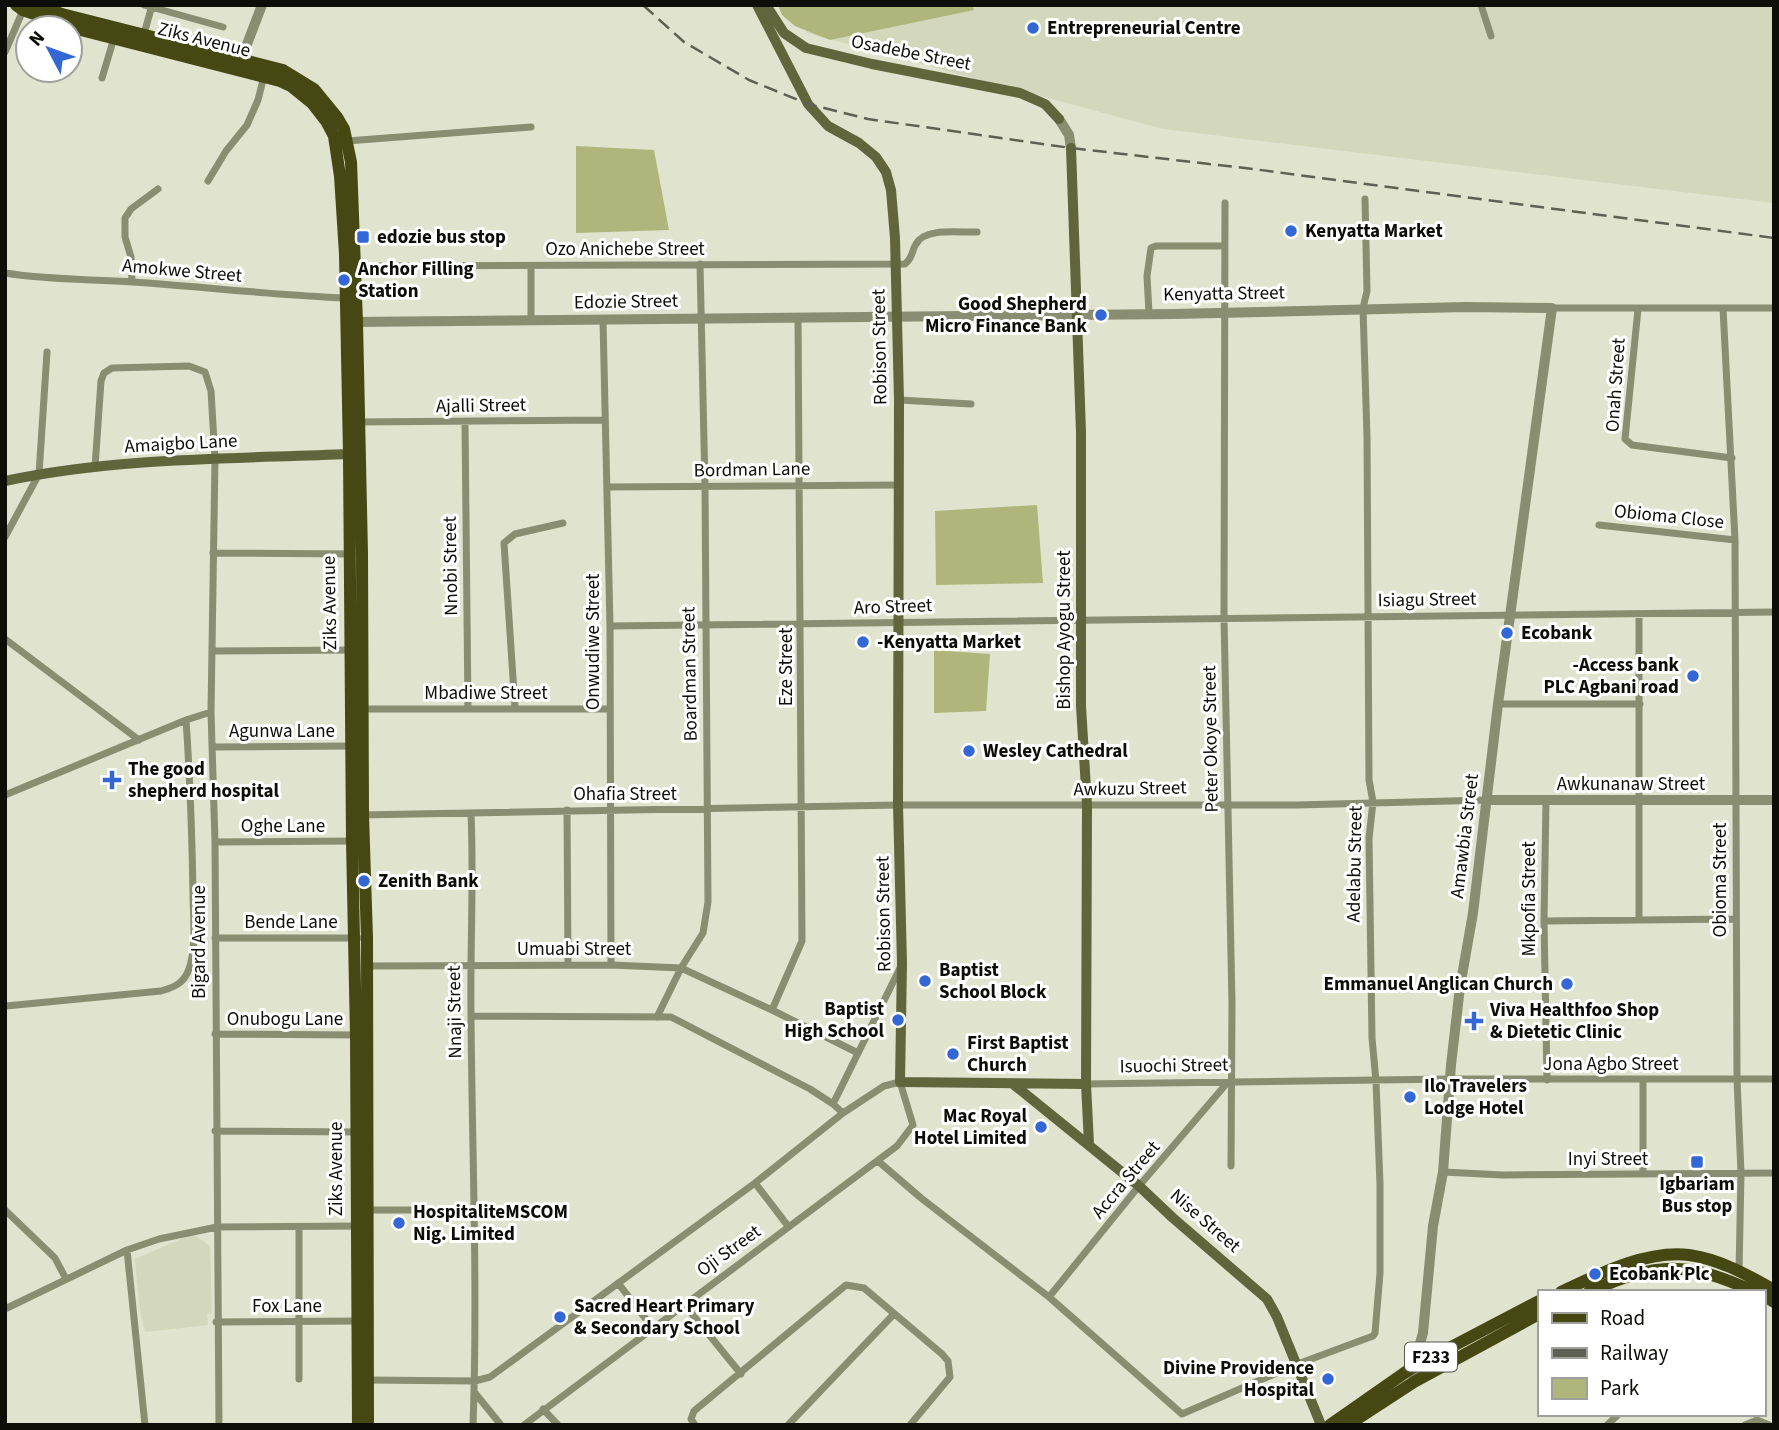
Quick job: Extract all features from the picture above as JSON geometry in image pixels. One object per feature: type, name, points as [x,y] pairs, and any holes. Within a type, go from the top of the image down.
[{"type":"main road","name":"Ziks Avenue","points":[[38,5],[116,32],[239,63],[283,70],[305,83],[337,117],[347,141],[351,162],[350,267],[362,1035],[362,1380],[358,1425]]},
{"type":"main road","points":[[757,5],[807,104],[819,118],[839,133],[867,148],[886,172],[891,190],[895,264]]},
{"type":"main road","name":"Osadebe Street","points":[[766,5],[780,28],[806,48],[1020,93],[1045,104],[1059,119]]},
{"type":"main road","name":"Ziks Avenue","points":[[22,7],[40,14]]},
{"type":"main road","name":"Ziks Avenue","points":[[84,30],[144,34],[239,63],[291,86],[312,103],[334,136],[350,267]]},
{"type":"main road","points":[[776,44],[789,37]]},
{"type":"main road","name":"Bishop Ayogu Street","points":[[1071,148],[1078,314],[1082,706],[1087,805],[1086,1084],[1089,1144]]},
{"type":"main road","name":"Robison Street","points":[[895,264],[899,400],[898,805],[902,963],[900,1083]]},
{"type":"main road","name":"Amaigbo Lane","points":[[5,481],[95,467],[354,454]]},
{"type":"main road","name":"Ziks Avenue","points":[[357,815],[352,841],[361,938]]},
{"type":"main road","name":"Isuochi Street","points":[[900,1083],[1086,1084]]},
{"type":"main road","name":"Nise Street","points":[[1013,1084],[1139,1186],[1173,1219],[1267,1299],[1277,1317],[1294,1365],[1321,1425]]},
{"type":"main road","points":[[1566,1290],[1617,1268],[1676,1255],[1699,1257],[1735,1282],[1774,1290]]},
{"type":"main road","points":[[1594,1290],[1644,1272],[1673,1268],[1709,1272],[1751,1290]]},
{"type":"main road","name":"F233","points":[[1330,1425],[1413,1367],[1538,1301]]},
{"type":"main road","name":"F233","points":[[1348,1425],[1414,1382],[1538,1314]]},
{"type":"main road","name":"Ziks Avenue","points":[[362,1380],[368,1425]]},
{"type":"street","points":[[170,14],[176,5]]},
{"type":"street","points":[[239,63],[262,5]]},
{"type":"street","points":[[1481,5],[1492,36]]},
{"type":"street","points":[[5,52],[22,7]]},
{"type":"street","points":[[144,34],[147,7],[223,27]]},
{"type":"street","points":[[102,78],[116,32]]},
{"type":"street","points":[[208,181],[226,151],[247,125],[258,100],[264,75]]},
{"type":"street","name":"Bishop Ayogu Street","points":[[1059,119],[1069,135],[1071,148]]},
{"type":"street","points":[[347,141],[531,127]]},
{"type":"street","points":[[132,282],[125,218],[131,209],[158,189]]},
{"type":"street","name":"Adelabu Street","points":[[1294,1365],[1373,1336],[1380,1273],[1377,1081],[1371,1016],[1369,838],[1373,802],[1369,780],[1363,308],[1367,290],[1366,199]]},
{"type":"street","name":"Peter Okoye Street","points":[[1224,203],[1224,617],[1231,1166]]},
{"type":"street","points":[[895,264],[908,262],[918,241],[927,236],[977,232]]},
{"type":"street","points":[[1149,313],[1147,276],[1151,248],[1224,246]]},
{"type":"street","name":"Boardman Street","points":[[657,1017],[699,939],[705,925],[708,901],[705,486],[700,264]]},
{"type":"street","name":"Ozo Anichebe Street","points":[[350,267],[895,264]]},
{"type":"street","points":[[531,266],[531,319]]},
{"type":"street","name":"Amokwe Street","points":[[5,273],[281,295],[351,297]]},
{"type":"street","name":"Kenyatta Street","points":[[896,316],[1363,308],[1552,308]]},
{"type":"street","points":[[1552,308],[1774,308]]},
{"type":"street","name":"Amawbia Street","points":[[1414,1382],[1413,1367],[1423,1332],[1433,1226],[1443,1172],[1449,1079],[1460,987],[1474,913],[1498,704],[1552,308]]},
{"type":"street","name":"Obioma Street","points":[[1723,308],[1735,540],[1737,1079],[1741,1173],[1735,1282]]},
{"type":"street","name":"Onah Street","points":[[1638,309],[1625,439],[1632,445],[1732,458]]},
{"type":"street","name":"Edozie Street","points":[[351,322],[896,316]]},
{"type":"street","name":"Eze Street","points":[[772,1010],[802,941],[798,317]]},
{"type":"street","name":"Onwudiwe Street","points":[[603,320],[610,626],[611,964]]},
{"type":"street","points":[[5,537],[39,474],[47,352]]},
{"type":"street","name":"Bigard Avenue","points":[[95,467],[101,381],[104,373],[111,368],[189,366],[205,372],[211,391],[215,459],[211,712],[215,842],[216,1322],[219,1425]]},
{"type":"street","points":[[899,400],[971,404]]},
{"type":"street","name":"Ajalli Street","points":[[354,422],[605,420]]},
{"type":"street","name":"Nnobi Street","points":[[465,423],[468,709]]},
{"type":"street","name":"Bordman Lane","points":[[607,487],[898,485]]},
{"type":"street","points":[[515,708],[504,543],[515,534],[563,523]]},
{"type":"street","name":"Obioma Close","points":[[1599,525],[1735,540]]},
{"type":"street","points":[[212,553],[355,554]]},
{"type":"street","name":"Isiagu Street","points":[[1082,621],[1224,617],[1774,612]]},
{"type":"street","points":[[1639,615],[1639,919]]},
{"type":"street","name":"Aro Street","points":[[610,626],[1082,621]]},
{"type":"street","points":[[5,639],[139,740]]},
{"type":"street","points":[[213,651],[356,650]]},
{"type":"street","points":[[1498,704],[1640,704]]},
{"type":"street","name":"Mbadiwe Street","points":[[357,709],[609,709]]},
{"type":"street","points":[[5,795],[186,719],[211,712]]},
{"type":"street","points":[[6,1006],[161,991],[175,987],[185,977],[190,967],[193,940],[191,797],[186,719]]},
{"type":"street","name":"Agunwa Lane","points":[[213,747],[357,746]]},
{"type":"street","name":"Awkunanaw Street","points":[[1488,800],[1774,800]]},
{"type":"street","name":"Awkuzu Street","points":[[898,805],[1297,805],[1488,800]]},
{"type":"street","name":"Mkpofia Street","points":[[1546,801],[1544,921],[1547,1080]]},
{"type":"street","name":"Ohafia Street","points":[[357,815],[898,805]]},
{"type":"street","points":[[567,810],[568,965]]},
{"type":"street","name":"Nnaji Street","points":[[471,813],[470,965],[475,1210],[473,1425]]},
{"type":"street","name":"Oghe Lane","points":[[215,842],[352,841]]},
{"type":"street","points":[[1544,921],[1736,919]]},
{"type":"street","name":"Bende Lane","points":[[215,938],[361,938]]},
{"type":"street","points":[[833,1104],[902,963]]},
{"type":"street","name":"Umuabi Street","points":[[361,966],[611,964],[681,968],[858,1053]]},
{"type":"street","points":[[471,1016],[657,1017],[678,1020],[810,1089],[843,1113]]},
{"type":"street","name":"Onubogu Lane","points":[[215,1034],[362,1035]]},
{"type":"street","name":"Jona Agbo Street","points":[[1449,1079],[1774,1079]]},
{"type":"street","name":"Isuochi Street","points":[[1086,1084],[1449,1079]]},
{"type":"street","points":[[1643,1080],[1643,1174]]},
{"type":"street","points":[[362,1380],[475,1381],[490,1377],[755,1183],[843,1113],[884,1086],[900,1083]]},
{"type":"street","name":"Oji Street","points":[[524,1425],[897,1146],[913,1125],[900,1083]]},
{"type":"street","name":"Accra Street","points":[[1049,1297],[1139,1186],[1230,1083]]},
{"type":"street","points":[[215,1131],[361,1132]]},
{"type":"street","points":[[878,1161],[921,1198],[1049,1297],[1182,1414],[1294,1365]]},
{"type":"street","name":"Inyi Street","points":[[1443,1172],[1503,1175],[1774,1173]]},
{"type":"street","points":[[755,1183],[788,1226]]},
{"type":"street","points":[[5,1210],[55,1258],[66,1279]]},
{"type":"street","points":[[361,1210],[475,1210]]},
{"type":"street","points":[[5,1309],[127,1250],[159,1238],[217,1227],[361,1226]]},
{"type":"street","points":[[299,1227],[299,1379]]},
{"type":"street","points":[[127,1250],[145,1425]]},
{"type":"street","points":[[618,1283],[652,1327]]},
{"type":"street","points":[[695,1425],[691,1419],[694,1411],[846,1285],[864,1288],[948,1361],[950,1377],[910,1425]]},
{"type":"street","points":[[684,1304],[741,1374]]},
{"type":"street","points":[[788,1425],[893,1315]]},
{"type":"street","name":"Fox Lane","points":[[216,1322],[362,1322]]},
{"type":"street","points":[[474,1392],[501,1425]]},
{"type":"street","points":[[543,1409],[558,1425]]},
{"type":"street","points":[[1745,1425],[1757,1420],[1769,1425]]},
{"type":"shaded area","points":[[789,5],[1774,5],[1774,203],[1163,129],[807,33]]},
{"type":"shaded area","points":[[193,1234],[210,1246],[212,1314],[207,1314],[208,1325],[145,1332],[139,1305],[135,1259]]},
{"type":"green space","points":[[778,5],[972,5],[974,10],[830,40],[795,26],[782,15]]},
{"type":"green space","points":[[576,146],[654,150],[669,230],[576,233]]},
{"type":"green space","points":[[1037,505],[1043,583],[936,585],[935,511]]},
{"type":"green space","points":[[934,650],[990,654],[986,711],[934,713]]},
{"type":"railway","points":[[643,5],[684,42],[749,80],[808,104],[868,119],[1071,148],[1253,169],[1774,238]]},
{"type":"place","name":"Entrepreneurial Centre","points":[[1033,28]]},
{"type":"place","name":"Kenyatta Market","points":[[1291,231]]},
{"type":"place","name":"edozie bus stop","points":[[363,237]]},
{"type":"place","name":"Anchor Filling Station","points":[[344,280]]},
{"type":"place","name":"Good Shepherd Micro Finance Bank","points":[[1101,315]]},
{"type":"place","name":"Ecobank","points":[[1507,633]]},
{"type":"place","name":"-Kenyatta Market","points":[[863,642]]},
{"type":"place","name":"-Access bank PLC Agbani road","points":[[1693,676]]},
{"type":"place","name":"Wesley Cathedral","points":[[969,751]]},
{"type":"place","name":"The good shepherd hospital","points":[[112,780]]},
{"type":"place","name":"Zenith Bank","points":[[364,881]]},
{"type":"place","name":"Baptist School Block","points":[[925,981]]},
{"type":"place","name":"Emmanuel Anglican Church","points":[[1567,984]]},
{"type":"place","name":"Baptist High School","points":[[898,1020]]},
{"type":"place","name":"Viva Healthfoo Shop & Dietetic Clinic","points":[[1474,1021]]},
{"type":"place","name":"First Baptist Church","points":[[953,1054]]},
{"type":"place","name":"Ilo Travelers Lodge Hotel","points":[[1410,1097]]},
{"type":"place","name":"Mac Royal Hotel Limited","points":[[1041,1127]]},
{"type":"place","name":"Igbariam Bus stop","points":[[1697,1162]]},
{"type":"place","name":"HospitaliteMSCOM Nig. Limited","points":[[399,1223]]},
{"type":"place","name":"Ecobank Plc","points":[[1595,1274]]},
{"type":"place","name":"Sacred Heart Primary & Secondary School","points":[[560,1317]]},
{"type":"place","name":"Divine Providence Hospital","points":[[1328,1379]]}]
